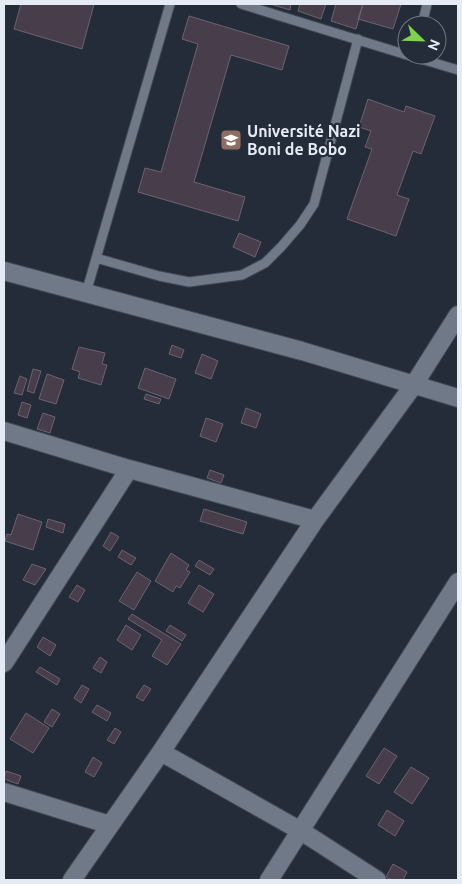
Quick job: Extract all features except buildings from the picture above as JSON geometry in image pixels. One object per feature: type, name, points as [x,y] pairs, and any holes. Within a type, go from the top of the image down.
[{"type":"street","points":[[5,276],[86,293],[302,351],[458,398]]},
{"type":"street","points":[[72,880],[315,520],[413,386],[458,316]]},
{"type":"street","points":[[4,431],[129,469],[315,520]]},
{"type":"street","points":[[4,663],[129,469]]},
{"type":"street","points":[[270,880],[458,582]]},
{"type":"street","points":[[160,752],[301,831],[377,880]]},
{"type":"street","points":[[4,792],[110,825]]},
{"type":"lane","points":[[86,293],[170,4]]},
{"type":"lane","points":[[241,4],[397,51]]},
{"type":"lane","points":[[96,258],[159,276],[189,282],[242,275],[265,263],[300,225],[314,204],[358,39]]},
{"type":"lane","points":[[442,65],[458,70]]},
{"type":"place","name":"Université Nazi Boni de Bobo","points":[[231,140]]}]
